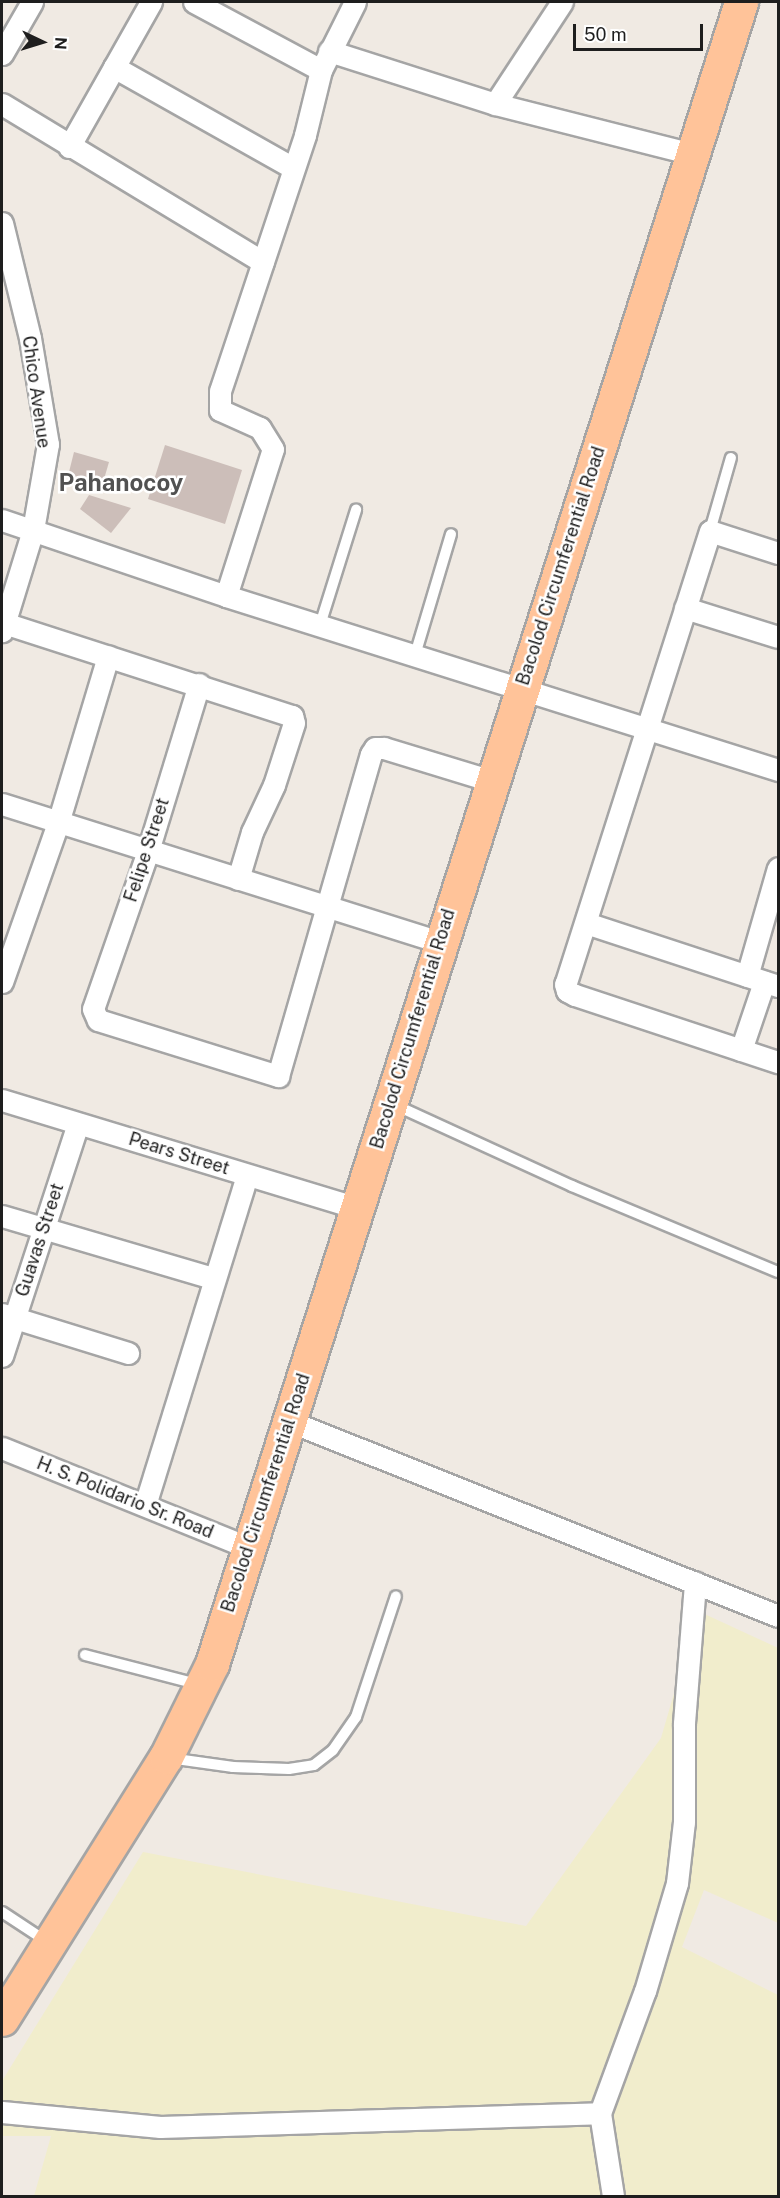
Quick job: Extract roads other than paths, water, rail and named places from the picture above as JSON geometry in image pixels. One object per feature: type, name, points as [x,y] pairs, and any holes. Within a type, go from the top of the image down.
[{"type":"main road","name":"Bacolod Circumferential Road","points":[[2,2019],[166,1757],[203,1686],[249,1548],[741,2]]},
{"type":"street","points":[[2,54],[32,2]]},
{"type":"street","points":[[69,147],[151,2]]},
{"type":"street","points":[[194,2],[325,61],[693,154]]},
{"type":"street","points":[[226,596],[273,449],[266,433],[226,416],[218,402],[325,61],[355,2]]},
{"type":"street","points":[[495,104],[562,2]]},
{"type":"street","points":[[114,68],[293,168]]},
{"type":"street","points":[[2,104],[69,147],[263,262]]},
{"type":"street","name":"Chico Avenue","points":[[2,223],[30,338],[48,444],[33,531],[3,627]]},
{"type":"street","points":[[2,520],[226,596],[778,770]]},
{"type":"street","points":[[778,553],[710,531],[644,728],[586,923],[565,984],[567,991],[778,1062]]},
{"type":"street","points":[[685,608],[778,637]]},
{"type":"street","points":[[3,627],[108,656],[287,713],[294,723],[238,879]]},
{"type":"street","points":[[2,982],[58,823],[108,656]]},
{"type":"street","name":"Felipe Street","points":[[199,684],[148,851],[94,1015],[98,1020],[278,1076],[325,907]]},
{"type":"street","points":[[325,907],[375,748],[492,781]]},
{"type":"street","points":[[2,804],[440,942]]},
{"type":"street","points":[[741,1050],[763,981],[778,868]]},
{"type":"street","points":[[586,923],[763,981]]},
{"type":"street","name":"Pears Street","points":[[2,1100],[357,1208]]},
{"type":"street","name":"Guavas Street","points":[[2,1356],[8,1316],[43,1229],[78,1124]]},
{"type":"street","points":[[145,1505],[212,1278],[247,1175]]},
{"type":"street","points":[[2,1216],[212,1278]]},
{"type":"street","points":[[8,1316],[128,1353]]},
{"type":"street","points":[[289,1421],[778,1616]]},
{"type":"street","name":"H. S. Polidario Sr. Road","points":[[2,1448],[249,1548]]},
{"type":"street","points":[[613,2196],[600,2114],[645,1991],[677,1883],[684,1822],[684,1723],[695,1581]]},
{"type":"street","points":[[2,2112],[160,2127],[420,2116],[600,2114]]},
{"type":"lane","points":[[710,531],[731,458]]},
{"type":"lane","points":[[320,625],[356,510]]},
{"type":"lane","points":[[416,655],[451,534]]},
{"type":"lane","points":[[390,1101],[572,1186],[778,1272]]},
{"type":"lane","points":[[166,1757],[233,1767],[289,1769],[314,1765],[333,1750],[356,1717],[396,1596]]},
{"type":"lane","points":[[85,1655],[203,1686]]},
{"type":"lane","points":[[2,1912],[49,1943]]},
{"type":"district","name":"Pahanocoy","points":[[121,483]]}]
